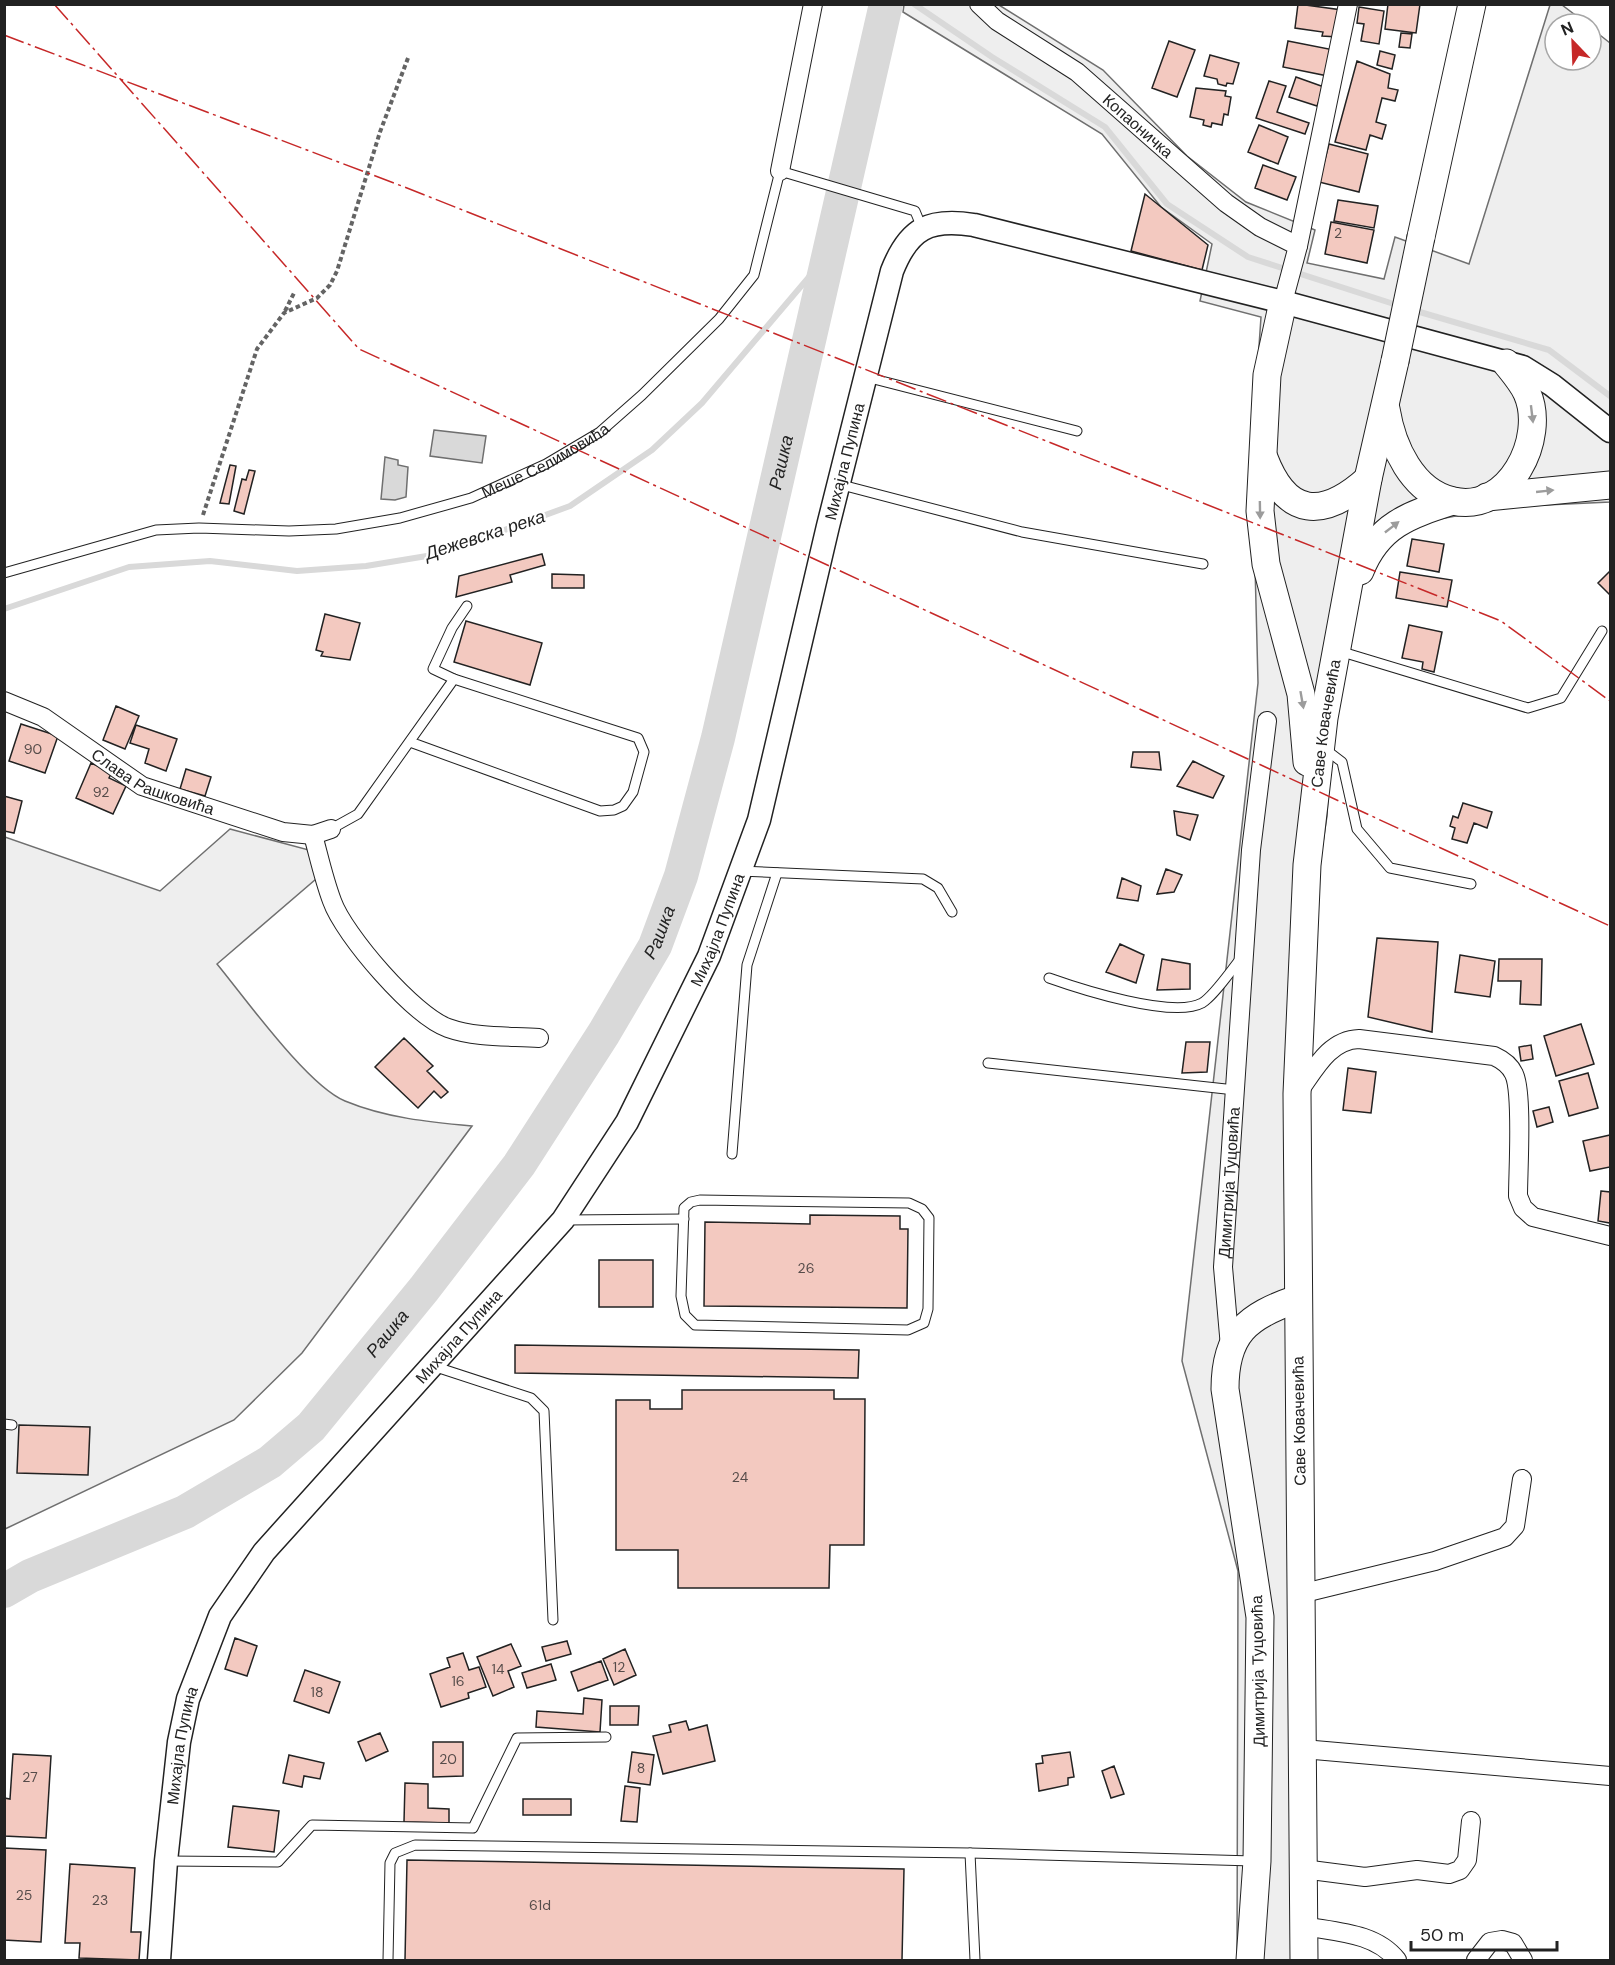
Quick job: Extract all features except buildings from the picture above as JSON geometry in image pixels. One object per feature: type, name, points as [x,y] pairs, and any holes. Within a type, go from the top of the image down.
[{"type":"main road","name":"Саве Ковачевића","points":[[1304,1960],[1297,1094],[1302,952],[1311,822],[1321,745],[1368,479],[1472,4]]},
{"type":"main road","points":[[1288,282],[1267,375],[1261,452],[1262,544],[1301,694],[1311,822]]},
{"type":"main road","points":[[1487,497],[1513,477],[1525,460],[1532,439],[1533,416],[1528,394],[1506,363]]},
{"type":"main road","points":[[1385,405],[1389,429],[1406,466],[1432,491],[1453,501],[1470,502],[1487,497],[1611,485]]},
{"type":"main road","points":[[1261,452],[1276,485],[1299,504],[1321,506],[1339,502],[1368,479]]},
{"type":"main road","points":[[1344,613],[1367,553],[1376,540],[1399,522],[1453,501]]},
{"type":"main road","points":[[1230,1347],[1236,1336],[1256,1316],[1297,1299]]},
{"type":"main road","name":"Димитрија Туцовића","points":[[1230,1347],[1226,1361],[1226,1389],[1260,1617],[1257,1861],[1250,1960]]},
{"type":"street","name":"Меше Селимовића","points":[[780,171],[813,4]]},
{"type":"street","name":"Копаоничка","points":[[979,4],[997,21],[1077,72],[1226,203],[1260,227],[1298,246]]},
{"type":"street","points":[[1288,282],[1298,246],[1348,4]]},
{"type":"street","points":[[922,228],[952,221],[1288,282],[1506,363],[1523,367],[1552,384],[1611,431]]},
{"type":"street","name":"Михајла Пупина","points":[[159,1960],[166,1861],[179,1742],[188,1699],[220,1616],[264,1552],[563,1220],[627,1122],[710,956],[759,820],[838,484],[892,271],[908,240],[922,228]]},
{"type":"street","name":"Слава Рашковића","points":[[4,701],[43,717],[142,786],[283,832],[313,835],[331,830]]},
{"type":"street","name":"Димитрија Туцовића","points":[[1230,1347],[1223,1267],[1251,850],[1267,721]]},
{"type":"street","points":[[313,835],[332,902],[342,924],[365,954],[401,993],[444,1027],[463,1033],[539,1038]]},
{"type":"street","points":[[1297,1094],[1327,1053],[1345,1041],[1359,1039],[1494,1056],[1509,1065],[1515,1076],[1518,1095],[1518,1196],[1523,1208],[1533,1217],[1611,1236]]},
{"type":"street","points":[[1300,1594],[1435,1561],[1505,1537],[1515,1526],[1522,1479]]},
{"type":"street","points":[[1303,1749],[1611,1776]]},
{"type":"street","points":[[1303,1869],[1365,1877],[1417,1870],[1449,1874],[1460,1869],[1467,1860],[1471,1821]]},
{"type":"street","points":[[1304,1926],[1368,1938],[1382,1945],[1397,1960]]},
{"type":"street","points":[[1476,1960],[1490,1942],[1502,1940],[1513,1943],[1523,1960]]},
{"type":"lane","points":[[780,171],[915,211],[922,228]]},
{"type":"lane","name":"Меше Селимовића","points":[[4,573],[146,533],[199,528],[289,531],[336,529],[400,518],[471,498],[546,464],[600,432],[642,395],[719,319],[754,275],[780,171]]},
{"type":"lane","points":[[866,377],[1077,431]]},
{"type":"lane","points":[[838,484],[1022,532],[1203,564]]},
{"type":"lane","points":[[410,742],[600,811],[614,810],[623,806],[633,792],[644,752],[638,738],[454,679],[433,669],[452,628],[467,606]]},
{"type":"lane","points":[[1337,650],[1528,708],[1561,698],[1602,631]]},
{"type":"lane","points":[[331,830],[358,814],[454,679]]},
{"type":"lane","points":[[1321,745],[1342,762],[1357,829],[1390,868],[1471,884]]},
{"type":"lane","points":[[740,871],[908,876],[923,879],[938,888],[952,912]]},
{"type":"lane","points":[[732,1154],[747,964],[777,873]]},
{"type":"lane","points":[[1049,978],[1090,993],[1174,1009],[1203,1003],[1244,956]]},
{"type":"lane","name":"Димитрија Туцовића","points":[[988,1063],[1235,1090]]},
{"type":"lane","points":[[700,1200],[909,1203],[922,1209],[929,1218],[928,1309],[924,1323],[908,1330],[695,1326],[685,1315],[681,1296],[684,1219],[684,1208],[691,1202],[700,1200]]},
{"type":"lane","points":[[563,1220],[684,1219]]},
{"type":"lane","points":[[432,1366],[531,1398],[544,1411],[553,1620]]},
{"type":"lane","points":[[166,1861],[278,1862],[312,1825],[473,1828],[516,1738],[606,1737]]},
{"type":"lane","points":[[388,1960],[390,1863],[395,1852],[415,1845],[970,1853],[1257,1861]]},
{"type":"lane","points":[[970,1853],[975,1960]]},
{"type":"path","points":[[284,313],[316,298],[330,285],[337,271],[380,132],[408,58]]},
{"type":"path","points":[[199,528],[258,349],[284,313],[295,291]]},
{"type":"shaded area","points":[[904,5],[999,5],[1103,70],[1187,156],[1246,202],[1315,230],[1307,263],[1384,279],[1395,237],[1469,264],[1543,27],[1543,72],[1603,72],[1603,37],[1610,43],[1610,502],[1504,507],[1429,521],[1395,534],[1365,564],[1332,720],[1327,816],[1316,889],[1310,995],[1312,1960],[1237,1960],[1238,1571],[1182,1361],[1258,683],[1252,448],[1261,317],[1200,301],[1212,244],[1161,207],[1102,134],[903,12]]},
{"type":"shaded area","points":[[1550,5],[1562,5],[1571,12],[1548,12]]},
{"type":"shaded area","points":[[434,430],[486,436],[482,463],[430,456]]},
{"type":"shaded area","points":[[385,457],[398,460],[398,465],[408,467],[406,497],[395,500],[381,499]]},
{"type":"shaded area","points":[[230,829],[309,850],[316,879],[217,964],[260,1018],[313,1078],[345,1101],[376,1112],[424,1121],[472,1126],[302,1353],[234,1420],[5,1529],[5,837],[160,891]]},
{"type":"waterway","name":"Рашка","points":[[4,1591],[30,1576],[185,1512],[270,1462],[311,1427],[424,1289],[519,1165],[604,1033],[655,946],[681,876],[718,738],[886,4]]},
{"type":"waterway","points":[[914,4],[992,57],[1105,127],[1167,204],[1248,257],[1400,306]]},
{"type":"waterway","name":"Дежевска река","points":[[4,609],[129,567],[210,561],[297,571],[366,566],[439,554],[570,506],[652,450],[702,403],[831,251]]},
{"type":"waterway","points":[[1413,310],[1549,350],[1610,396]]},
{"type":"power","points":[[54,4],[359,349],[1610,926]]},
{"type":"power","points":[[4,35],[407,188],[1501,621],[1610,701]]}]
